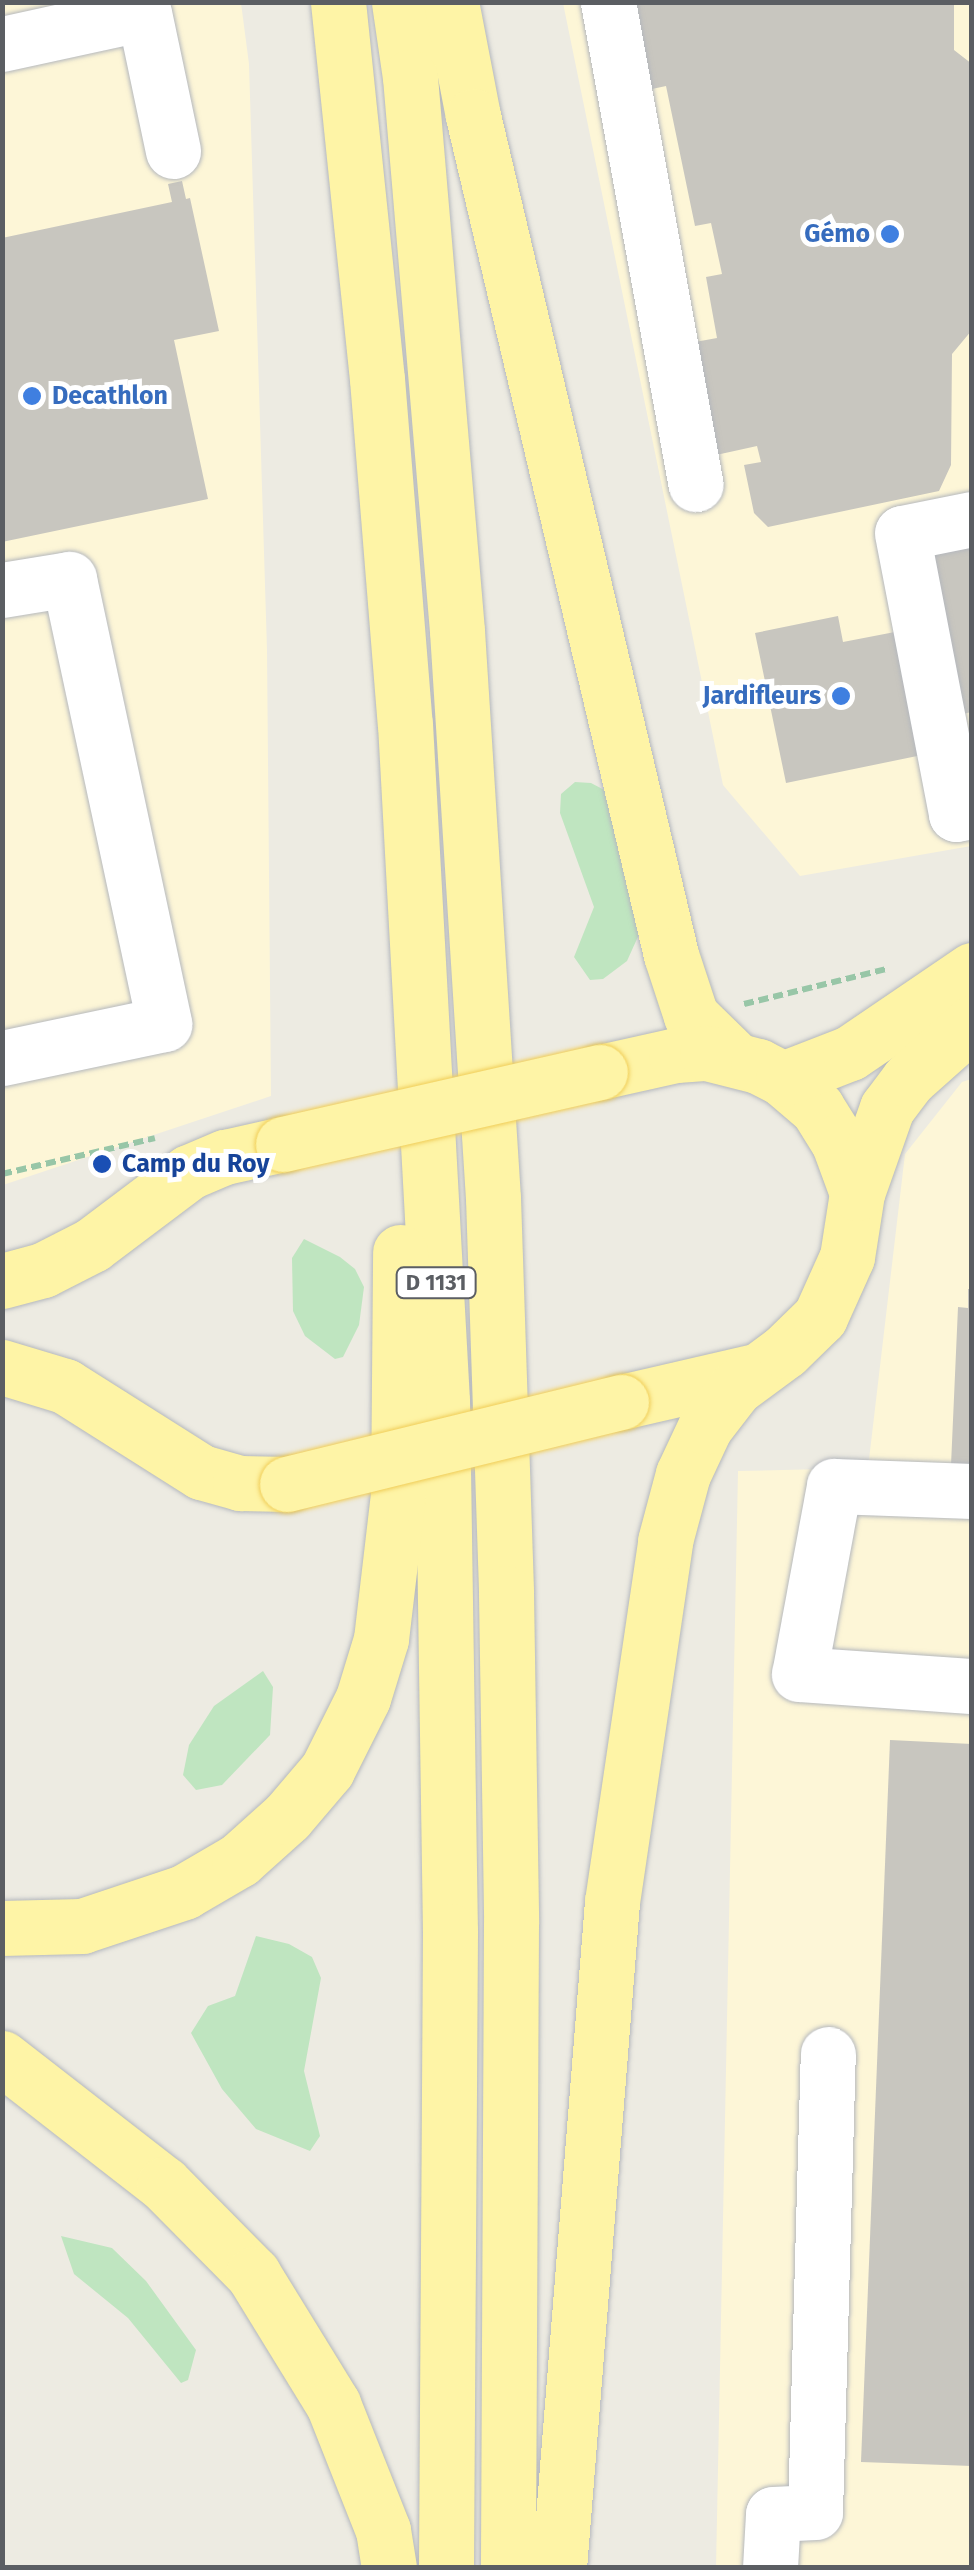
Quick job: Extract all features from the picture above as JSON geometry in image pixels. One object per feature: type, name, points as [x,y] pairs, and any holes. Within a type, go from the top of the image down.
[{"type":"main road","name":"D 1131","points":[[338,2],[377,378],[405,724],[442,1401],[450,1931],[446,2568]]},
{"type":"main road","name":"D 1131","points":[[399,2],[410,77],[458,630],[493,1198],[511,1923],[508,2568]]},
{"type":"main road","points":[[451,2],[473,116],[662,917],[691,1016],[733,1057],[784,1079],[802,1092],[829,1125],[857,1193]]},
{"type":"main road","points":[[2,1928],[98,1921],[184,1892],[240,1860],[286,1818],[327,1770],[364,1698],[382,1639],[398,1494],[405,724]]},
{"type":"main road","points":[[784,1079],[850,1053],[972,970]]},
{"type":"main road","points":[[559,2568],[612,1902],[665,1541],[683,1474],[704,1426],[735,1388],[806,1333],[832,1298],[848,1256],[857,1193],[887,1108],[908,1080],[972,1023]]},
{"type":"main road","points":[[2,1281],[44,1270],[92,1245],[190,1172],[225,1157],[676,1055],[733,1057]]},
{"type":"main road","points":[[2,1367],[65,1386],[200,1472],[240,1482],[287,1484],[756,1370]]},
{"type":"main road","points":[[2,2058],[164,2184],[253,2274],[333,2404],[383,2530],[389,2568]]},
{"type":"lane","points":[[608,2],[696,484]]},
{"type":"lane","points":[[2,44],[144,13],[173,152]]},
{"type":"lane","points":[[972,520],[902,533],[956,814],[972,810]]},
{"type":"lane","points":[[2,590],[69,579],[164,1024],[2,1058]]},
{"type":"lane","points":[[972,1491],[834,1486],[799,1674],[972,1686]]},
{"type":"lane","points":[[770,2568],[773,2514],[815,2512],[828,2054]]},
{"type":"path","points":[[691,1016],[890,968]]},
{"type":"path","points":[[2,1174],[170,1134]]},
{"type":"shaded area","points":[[2,3],[241,3],[249,64],[267,650],[271,1096],[3,1185]]},
{"type":"shaded area","points":[[563,3],[971,3],[971,846],[800,876],[723,785]]},
{"type":"shaded area","points":[[971,1079],[971,2567],[716,2568],[738,1471],[868,1468],[905,1154],[962,1082]]},
{"type":"green space","points":[[575,782],[591,783],[612,794],[641,930],[627,961],[603,979],[590,980],[574,957],[594,907],[560,813],[561,794]]},
{"type":"green space","points":[[304,1239],[355,1269],[364,1287],[359,1325],[343,1357],[335,1359],[305,1336],[293,1311],[292,1258]]},
{"type":"green space","points":[[263,1671],[273,1687],[270,1735],[222,1785],[196,1790],[183,1775],[189,1745],[214,1706]]},
{"type":"green space","points":[[256,1936],[289,1944],[312,1957],[321,1978],[304,2071],[320,2136],[310,2151],[256,2129],[222,2089],[191,2033],[208,2006],[235,1996]]},
{"type":"green space","points":[[61,2236],[112,2248],[146,2281],[196,2350],[188,2380],[181,2383],[128,2318],[74,2274]]},
{"type":"building","points":[[634,2],[954,2],[954,50],[972,64],[972,330],[952,354],[951,465],[939,491],[768,527],[754,513],[744,465],[761,462],[757,446],[707,457],[684,344],[717,338],[706,277],[722,274],[711,223],[695,226],[666,86],[652,89]]},
{"type":"building","points":[[182,181],[186,199],[190,198],[219,331],[174,340],[208,499],[2,542],[2,238],[172,202],[168,184]]},
{"type":"building","points":[[972,535],[972,712],[951,716],[918,546]]},
{"type":"building","points":[[838,616],[843,642],[900,631],[922,755],[786,783],[755,633]]},
{"type":"building","points":[[968,1289],[972,1289],[972,1465],[951,1465],[958,1307],[968,1308]]},
{"type":"building","points":[[890,1740],[972,1744],[972,2466],[861,2462]]},
{"type":"place","name":"Gémo","points":[[890,234]]},
{"type":"place","name":"Decathlon","points":[[32,396]]},
{"type":"place","name":"Jardifleurs","points":[[841,696]]},
{"type":"place","name":"Camp du Roy","points":[[102,1164]]}]
